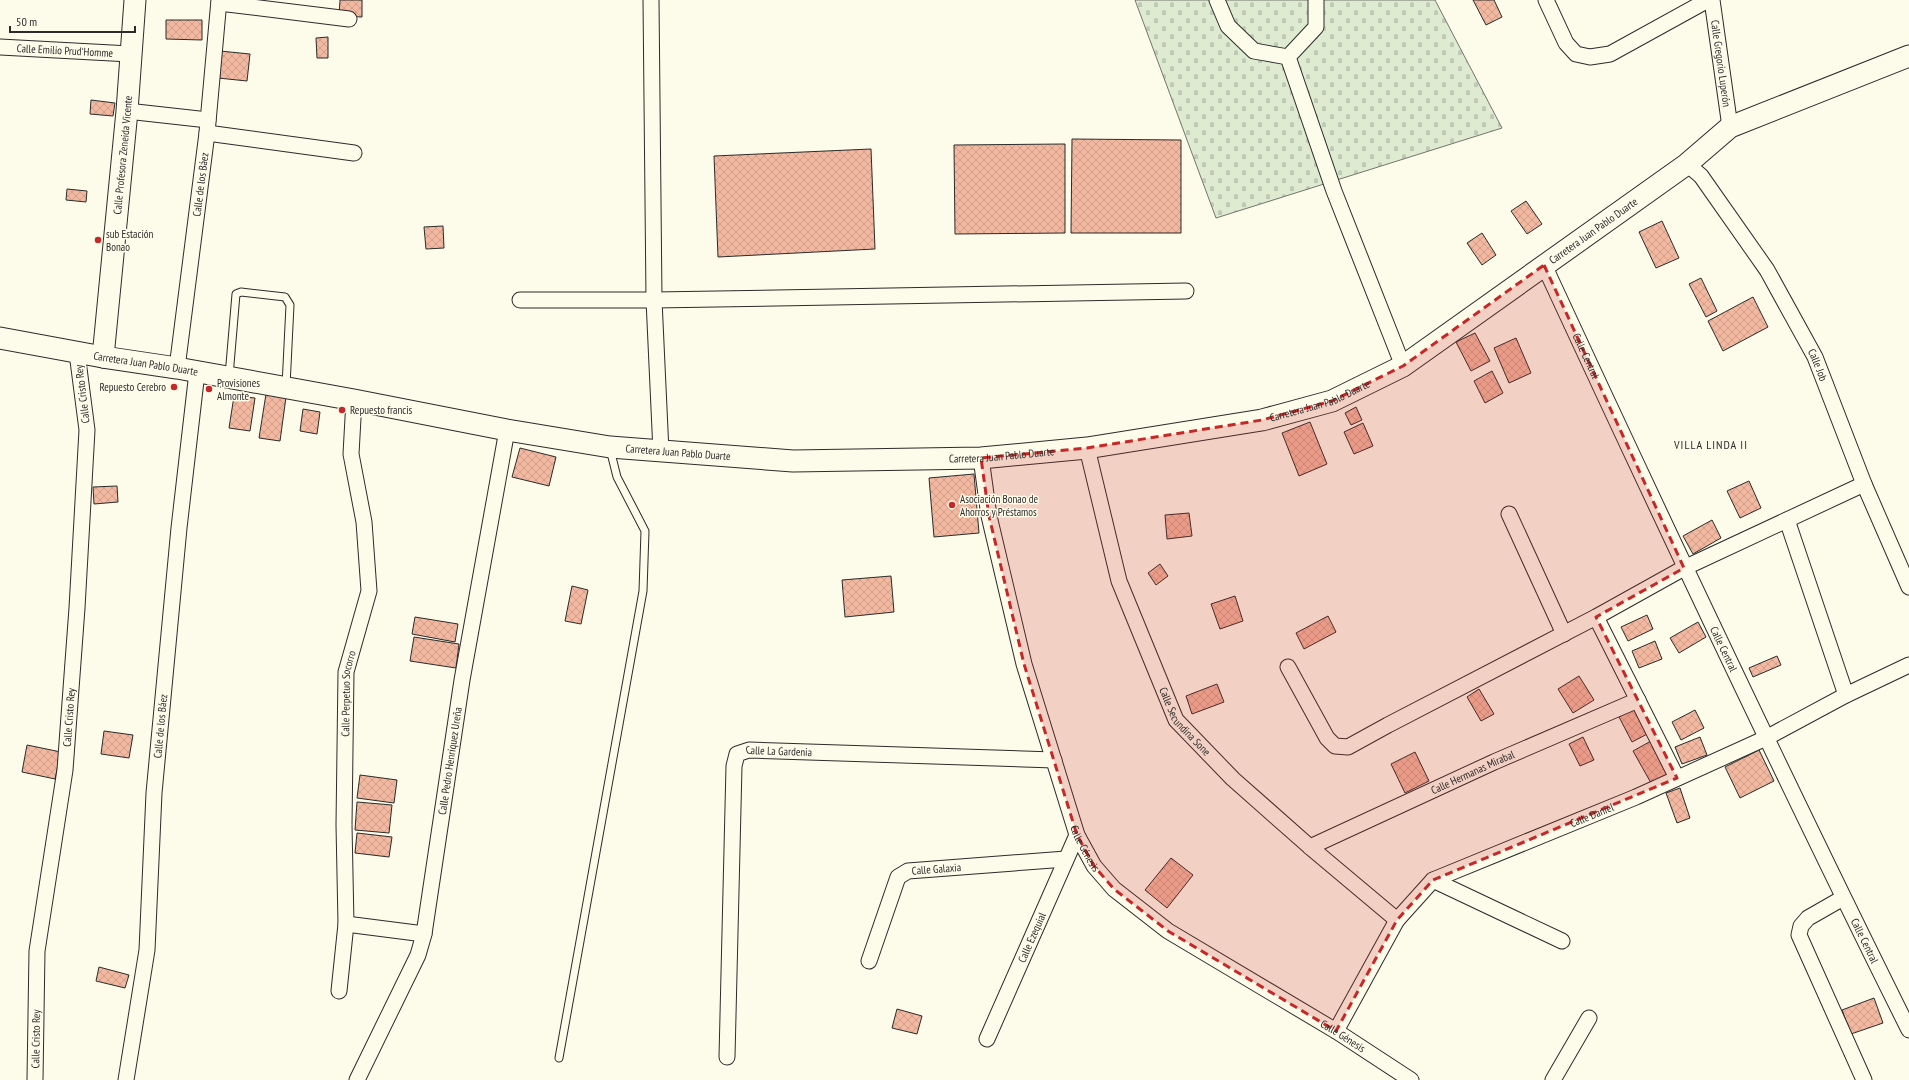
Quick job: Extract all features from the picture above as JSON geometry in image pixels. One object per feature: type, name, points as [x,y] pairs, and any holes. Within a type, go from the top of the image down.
[{"type":"main road","name":"Calle Profesora Zeneida Vicente","points":[[103,357],[127,111],[134,0]]},
{"type":"main road","name":"Carretera Juan Pablo Duarte","points":[[0,338],[77,353],[177,368],[354,400],[507,430],[610,447],[793,461],[980,458],[1087,448],[1262,420],[1332,401],[1403,366],[1687,164],[1730,127],[1909,56]]},
{"type":"street","points":[[651,0],[654,300],[661,452]]},
{"type":"street","points":[[1217,0],[1228,26],[1254,50],[1288,57]]},
{"type":"street","points":[[1288,57],[1316,27],[1316,0]]},
{"type":"street","points":[[1546,0],[1566,43],[1576,54],[1590,57],[1610,54],[1708,0]]},
{"type":"street","name":"Calle Gregorio Luperón","points":[[1712,0],[1730,127]]},
{"type":"street","points":[[219,2],[349,19]]},
{"type":"street","name":"Calle de los Báez","points":[[177,368],[207,126],[219,2]]},
{"type":"street","name":"Calle Emilio Prud'Homme","points":[[0,47],[130,54]]},
{"type":"street","points":[[1288,57],[1334,191],[1403,366]]},
{"type":"street","points":[[127,111],[354,153]]},
{"type":"street","name":"Calle Job","points":[[1687,164],[1701,176],[1768,270],[1814,358],[1864,484],[1909,587]]},
{"type":"street","name":"Calle Central","points":[[1544,265],[1684,568],[1843,898],[1909,1030]]},
{"type":"street","points":[[520,300],[654,300],[1186,291]]},
{"type":"street","name":"Calle Cristo Rey","points":[[35,1080],[37,951],[66,770],[77,608],[87,430],[77,353]]},
{"type":"street","name":"Calle de los Báez","points":[[126,1080],[147,950],[154,793],[179,528],[197,372]]},
{"type":"street","name":"Calle Perpetuo Socorro","points":[[339,991],[346,924],[344,825],[346,672],[368,591],[364,522],[351,454],[354,400]]},
{"type":"street","name":"Calle Pedro Henríquez Ureña","points":[[357,1080],[418,954],[424,934],[462,680],[507,430]]},
{"type":"street","name":"Calle Secundina Sone","points":[[1087,448],[1119,581],[1176,720],[1233,779],[1310,847],[1397,920]]},
{"type":"street","name":"Calle Génesis","points":[[980,458],[989,516],[1022,657],[1077,835],[1094,866],[1114,889],[1168,931],[1336,1031],[1411,1080]]},
{"type":"street","points":[[1288,667],[1327,738],[1335,746],[1348,747],[1596,617],[1684,568],[1864,484]]},
{"type":"street","points":[[1509,514],[1564,634]]},
{"type":"street","points":[[1787,520],[1846,695]]},
{"type":"street","points":[[1596,617],[1677,778]]},
{"type":"street","name":"Calle Daniel","points":[[1336,1031],[1397,920],[1433,880],[1565,827],[1766,738],[1846,695],[1909,665]]},
{"type":"street","name":"Calle Hermanas Mirabal","points":[[1310,847],[1494,762],[1638,700]]},
{"type":"street","name":"Calle La Gardenia","points":[[727,1057],[734,766],[737,754],[749,750],[1054,760]]},
{"type":"street","name":"Calle Ezequial","points":[[987,1039],[1077,835]]},
{"type":"street","name":"Calle Galaxia","points":[[869,961],[898,877],[902,873],[1066,859]]},
{"type":"street","points":[[1433,880],[1562,941]]},
{"type":"street","points":[[1843,898],[1808,918],[1800,926],[1799,935],[1864,1080]]},
{"type":"street","points":[[346,924],[424,934]]},
{"type":"street","points":[[1553,1080],[1589,1018]]},
{"type":"lane","points":[[229,378],[236,294],[241,292],[285,297],[290,305],[286,388]]},
{"type":"lane","points":[[559,1058],[643,591],[645,531],[617,477],[610,447]]},
{"type":"highlighted area","points":[[1544,265],[1684,568],[1596,617],[1677,778],[1433,880],[1397,920],[1336,1031],[1168,931],[1114,889],[1094,866],[1077,835],[1024,664],[989,516],[981,458],[1087,448],[1262,420],[1332,401],[1403,366]]},
{"type":"green space","points":[[1135,0],[1435,0],[1502,128],[1216,218]]},
{"type":"building","points":[[340,0],[362,0],[362,17],[339,16]]},
{"type":"building","points":[[1473,0],[1494,0],[1502,17],[1486,25]]},
{"type":"building","points":[[166,20],[202,20],[202,40],[166,39]]},
{"type":"building","points":[[328,37],[328,58],[317,58],[316,38]]},
{"type":"building","points":[[220,51],[250,54],[247,81],[218,78]]},
{"type":"building","points":[[91,100],[115,103],[113,116],[90,114]]},
{"type":"building","points":[[1072,139],[1181,140],[1181,233],[1071,233]]},
{"type":"building","points":[[1065,144],[1065,233],[955,234],[954,145]]},
{"type":"building","points":[[871,149],[875,249],[718,257],[714,156]]},
{"type":"building","points":[[67,189],[87,191],[86,202],[66,200]]},
{"type":"building","points":[[1526,201],[1542,224],[1527,234],[1511,211]]},
{"type":"building","points":[[1662,221],[1679,258],[1656,268],[1639,232]]},
{"type":"building","points":[[443,226],[444,248],[426,249],[424,227]]},
{"type":"building","points":[[1482,233],[1496,255],[1482,265],[1467,243]]},
{"type":"building","points":[[1701,278],[1717,311],[1706,317],[1689,284]]},
{"type":"building","points":[[1753,297],[1768,327],[1723,351],[1708,321]]},
{"type":"building","points":[[1475,333],[1490,361],[1471,371],[1456,342]]},
{"type":"building","points":[[1516,338],[1531,373],[1509,383],[1494,348]]},
{"type":"building","points":[[1492,371],[1503,393],[1485,403],[1474,381]]},
{"type":"building","points":[[266,394],[286,397],[280,441],[259,438]]},
{"type":"building","points":[[234,396],[255,398],[250,431],[229,428]]},
{"type":"building","points":[[1356,407],[1362,420],[1351,425],[1345,413]]},
{"type":"building","points":[[303,409],[320,412],[317,434],[300,431]]},
{"type":"building","points":[[1310,422],[1327,464],[1299,476],[1282,433]]},
{"type":"building","points":[[1363,423],[1373,446],[1354,454],[1344,432]]},
{"type":"building","points":[[520,448],[556,457],[549,486],[512,477]]},
{"type":"building","points":[[974,474],[979,533],[934,537],[929,478]]},
{"type":"building","points":[[1749,481],[1761,508],[1740,518],[1727,491]]},
{"type":"building","points":[[117,486],[118,502],[94,504],[93,487]]},
{"type":"building","points":[[1189,513],[1192,536],[1167,539],[1165,515]]},
{"type":"building","points":[[1712,520],[1721,538],[1693,554],[1683,536]]},
{"type":"building","points":[[1160,564],[1168,576],[1156,585],[1148,573]]},
{"type":"building","points":[[891,576],[894,612],[845,617],[842,580]]},
{"type":"building","points":[[572,586],[588,590],[581,624],[565,621]]},
{"type":"building","points":[[1235,596],[1243,621],[1220,629],[1211,604]]},
{"type":"building","points":[[1647,615],[1653,629],[1628,641],[1621,627]]},
{"type":"building","points":[[1328,616],[1336,632],[1304,649],[1296,633]]},
{"type":"building","points":[[415,617],[458,624],[455,642],[412,634]]},
{"type":"building","points":[[1698,622],[1706,637],[1679,653],[1670,638]]},
{"type":"building","points":[[414,637],[459,644],[456,668],[410,661]]},
{"type":"building","points":[[1655,641],[1662,659],[1639,668],[1632,651]]},
{"type":"building","points":[[1777,656],[1781,665],[1753,677],[1749,668]]},
{"type":"building","points":[[1579,676],[1594,700],[1573,713],[1558,689]]},
{"type":"building","points":[[1217,684],[1224,702],[1192,714],[1186,696]]},
{"type":"building","points":[[1479,689],[1494,714],[1481,721],[1467,697]]},
{"type":"building","points":[[1637,707],[1651,732],[1632,742],[1619,717]]},
{"type":"building","points":[[1695,710],[1704,728],[1681,740],[1672,722]]},
{"type":"building","points":[[104,731],[133,735],[129,758],[101,754]]},
{"type":"building","points":[[1583,737],[1594,760],[1580,766],[1569,744]]},
{"type":"building","points":[[1700,737],[1707,755],[1682,764],[1675,747]]},
{"type":"building","points":[[1651,741],[1668,774],[1651,783],[1633,751]]},
{"type":"building","points":[[27,745],[61,752],[55,779],[22,772]]},
{"type":"building","points":[[1759,750],[1774,781],[1740,798],[1725,767]]},
{"type":"building","points":[[1415,752],[1429,781],[1405,793],[1391,764]]},
{"type":"building","points":[[360,775],[397,780],[394,803],[357,798]]},
{"type":"building","points":[[1680,788],[1690,818],[1677,823],[1666,793]]},
{"type":"building","points":[[357,802],[392,805],[389,833],[355,830]]},
{"type":"building","points":[[357,833],[392,837],[389,857],[355,853]]},
{"type":"building","points":[[1171,858],[1193,875],[1167,908],[1145,890]]},
{"type":"building","points":[[99,967],[129,975],[125,988],[96,981]]},
{"type":"building","points":[[1874,998],[1883,1023],[1851,1034],[1842,1010]]},
{"type":"building","points":[[897,1009],[922,1016],[917,1034],[892,1028]]},
{"type":"place","name":"sub Estación Bonao","points":[[98,240]]},
{"type":"place","name":"Repuesto Cerebro","points":[[174,387]]},
{"type":"place","name":"Provisiones Almonte","points":[[209,389]]},
{"type":"place","name":"Repuesto francis","points":[[342,410]]},
{"type":"place","name":"Asociación Bonao de Ahorros y Préstamos","points":[[952,505]]},
{"type":"district","name":"VILLA LINDA II","points":[[1711,444]]}]
